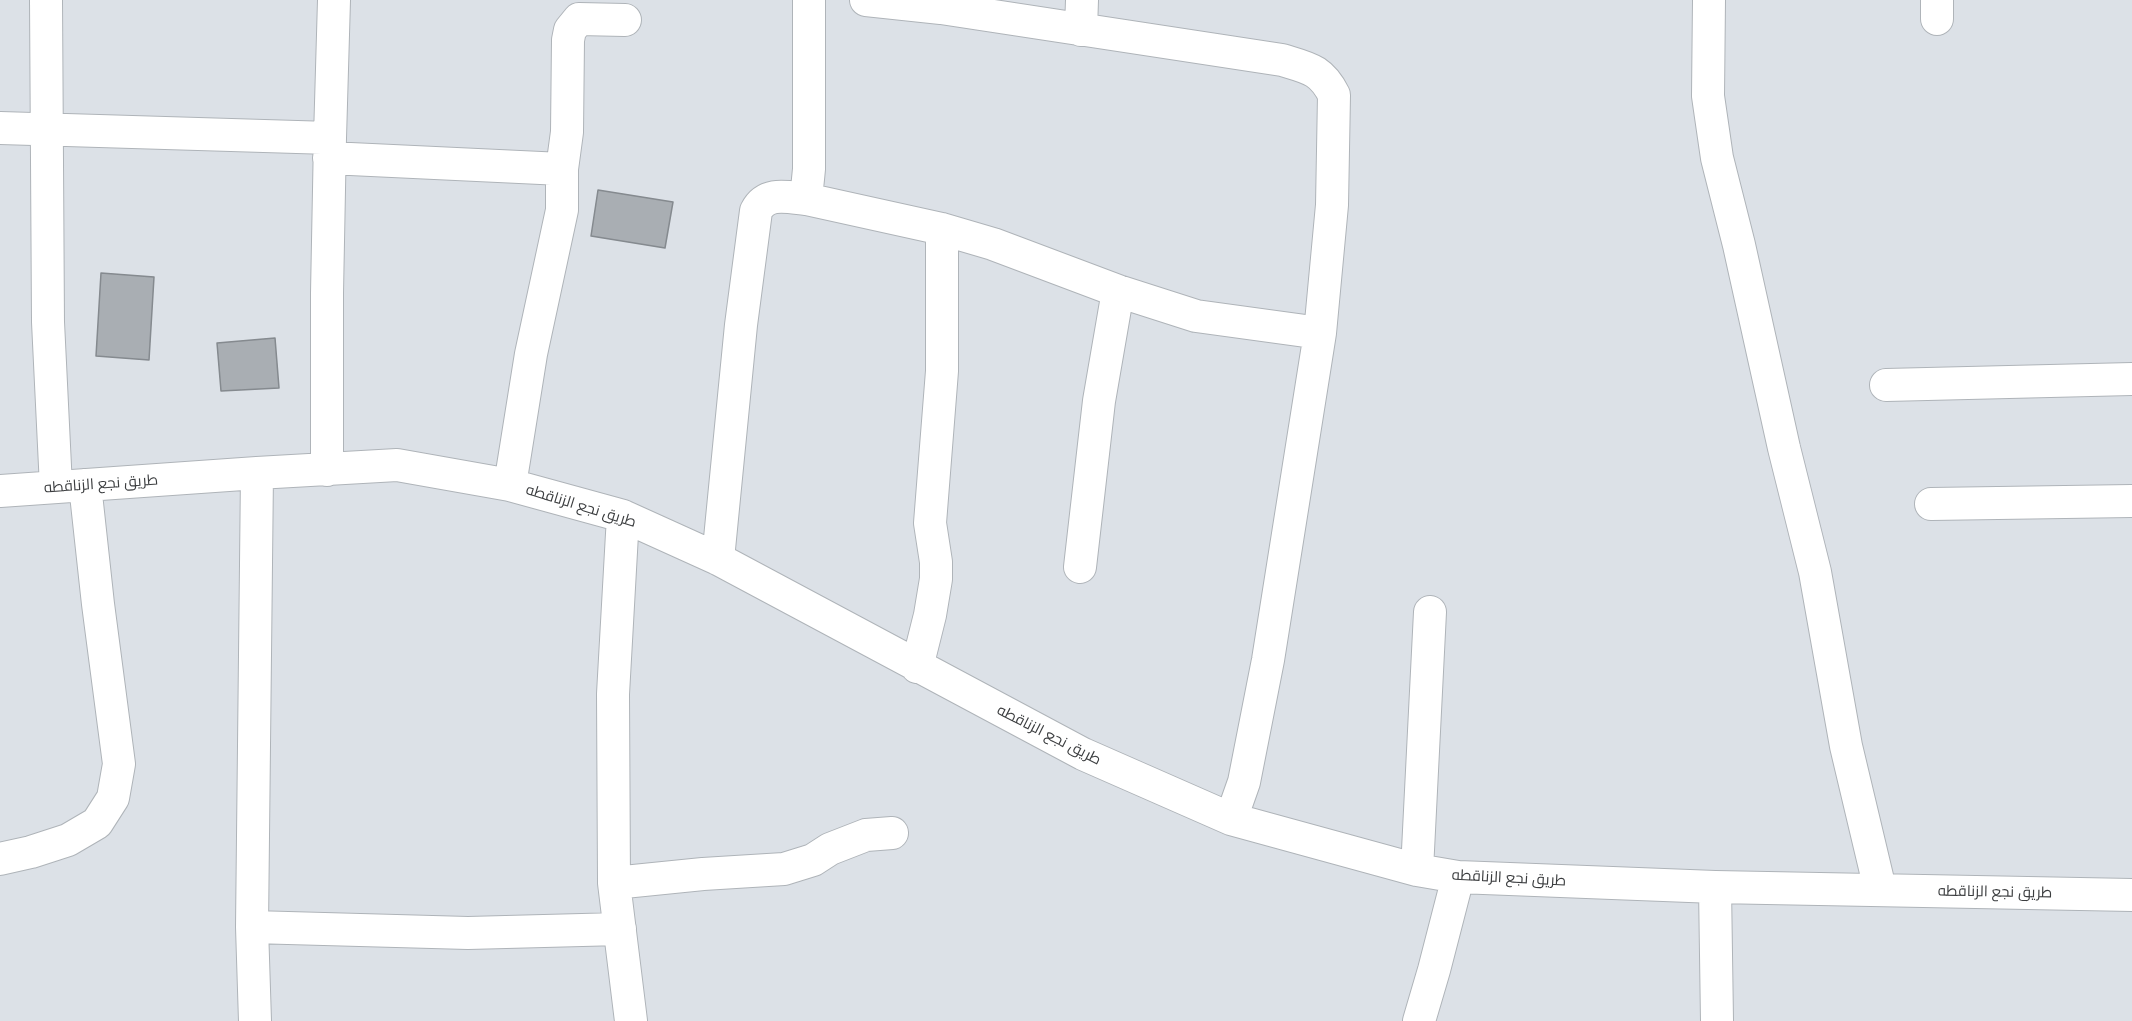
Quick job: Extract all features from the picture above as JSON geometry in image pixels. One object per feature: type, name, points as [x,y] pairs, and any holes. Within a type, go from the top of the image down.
[{"type":"street","points":[[0,859],[68,840],[97,823],[113,798],[119,764],[98,604],[71,486],[48,322],[46,0]]},
{"type":"street","points":[[327,470],[334,0]]},
{"type":"street","points":[[806,199],[809,168],[809,0]]},
{"type":"street","points":[[866,0],[941,8],[1081,15],[1282,60],[1311,69],[1326,80],[1334,95],[1332,194],[1320,333],[1268,660],[1244,782],[1231,819]]},
{"type":"street","points":[[1709,0],[1708,96],[1717,158],[1740,245],[1784,448],[1815,572],[1846,746],[1880,889]]},
{"type":"street","points":[[510,485],[531,354],[562,210],[562,169],[567,132],[570,30],[579,19],[625,20]]},
{"type":"street","points":[[0,128],[291,138],[330,148],[562,169]]},
{"type":"street","points":[[718,559],[741,325],[756,211],[766,199],[776,195],[806,199],[942,229],[993,244],[1118,291],[1196,316],[1320,333]]},
{"type":"street","points":[[918,667],[936,579],[936,562],[930,523],[942,371],[942,229]]},
{"type":"street","points":[[1080,567],[1099,401],[1118,291]]},
{"type":"street","points":[[1886,385],[2132,379]]},
{"type":"street","name":"طريق نجع الزناقطه","points":[[0,491],[397,465],[510,485],[623,516],[718,559],[1083,754],[1231,819],[1417,870],[1458,877],[1715,887],[2132,895]]},
{"type":"street","points":[[255,1021],[252,927],[256,473]]},
{"type":"street","points":[[1931,504],[2132,501]]},
{"type":"street","points":[[623,516],[613,694],[614,883],[631,1021]]},
{"type":"street","points":[[1417,870],[1430,612]]},
{"type":"street","points":[[614,883],[703,873],[784,868],[813,860],[830,849],[866,835],[892,833]]},
{"type":"street","points":[[1419,1021],[1458,877]]},
{"type":"street","points":[[1715,887],[1717,1021]]},
{"type":"street","points":[[252,927],[468,933],[620,929]]},
{"type":"building","points":[[598,190],[673,202],[665,248],[591,236]]},
{"type":"building","points":[[101,273],[154,277],[149,360],[96,356]]},
{"type":"building","points":[[275,338],[279,388],[221,391],[217,343]]}]
